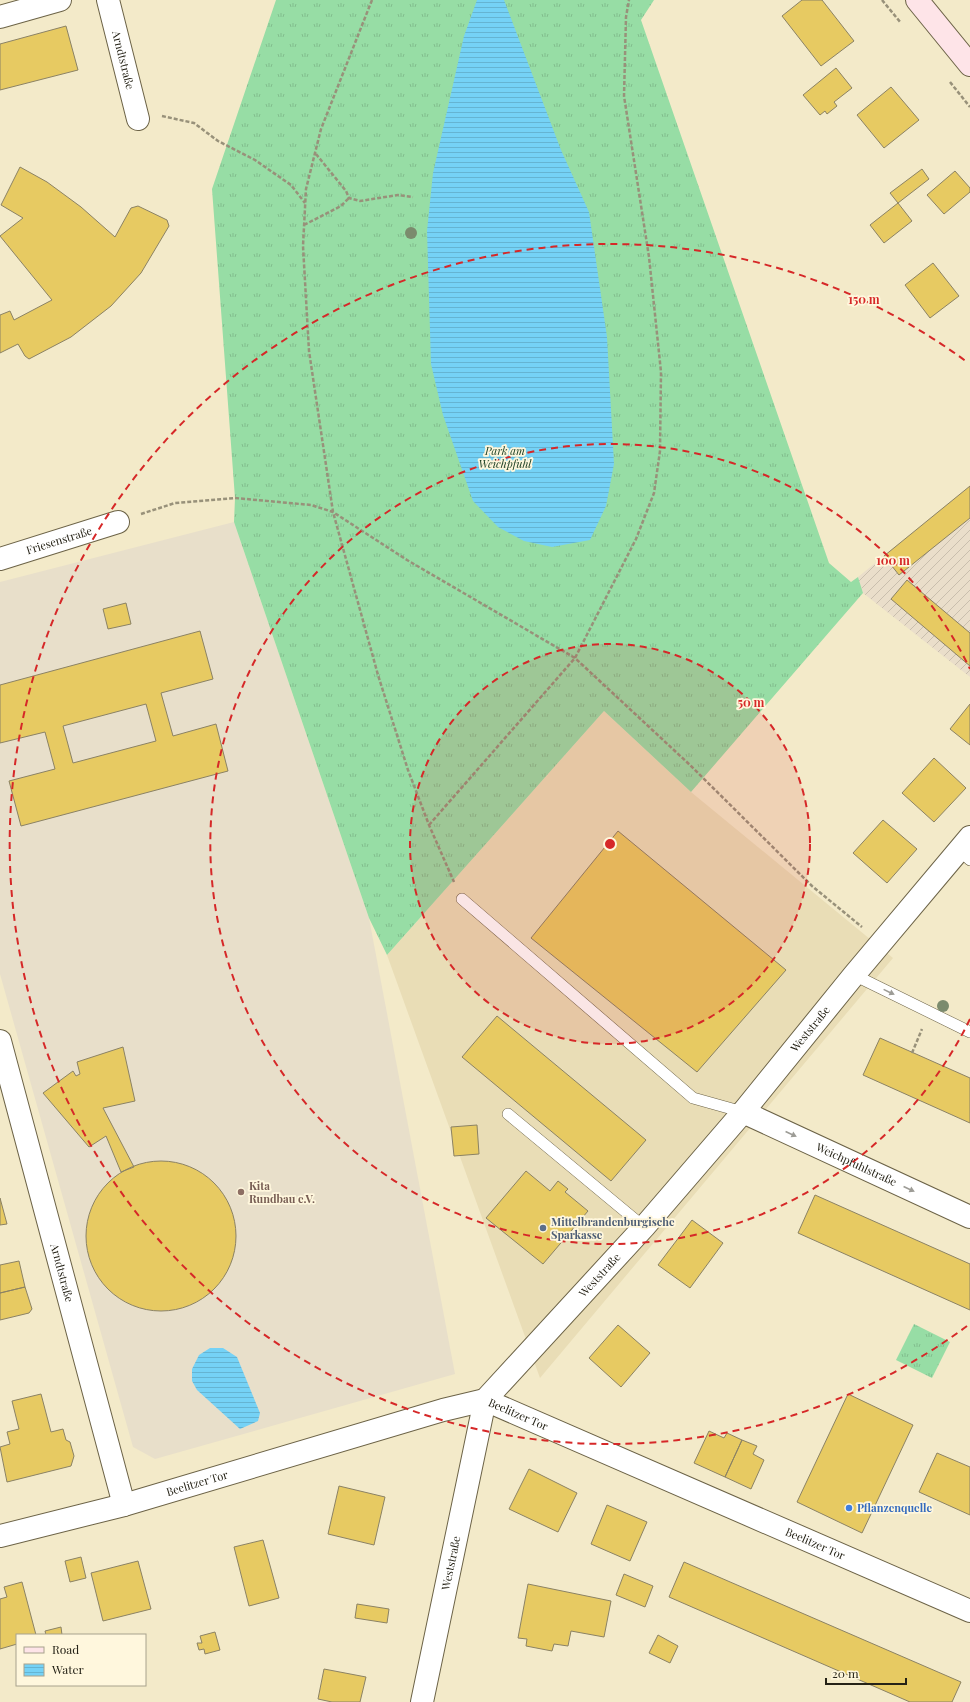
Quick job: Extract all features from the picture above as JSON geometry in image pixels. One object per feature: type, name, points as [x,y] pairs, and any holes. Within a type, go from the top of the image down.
[{"type":"main road","points":[[917,0],[970,65]]},
{"type":"street","points":[[0,17],[60,0]]},
{"type":"street","name":"Arndtstraße","points":[[108,0],[137,115]]},
{"type":"street","name":"Friesenstraße","points":[[0,559],[118,522]]},
{"type":"street","name":"Weststraße","points":[[422,1702],[485,1400],[644,1227],[743,1112],[881,942],[966,849]]},
{"type":"street","name":"Arndtstraße","points":[[0,1040],[124,1505]]},
{"type":"street","name":"Weichpfuhlstraße","points":[[743,1112],[970,1218]]},
{"type":"street","name":"Beelitzer Tor","points":[[0,1536],[124,1505],[443,1410],[485,1400],[970,1612]]},
{"type":"lane","points":[[462,899],[693,1098],[743,1112]]},
{"type":"lane","points":[[854,975],[970,1032]]},
{"type":"lane","points":[[508,1114],[644,1227]]},
{"type":"path","points":[[372,0],[322,129],[306,189],[303,246],[309,351],[333,512],[378,675],[408,770],[429,825],[462,899]]},
{"type":"path","points":[[429,825],[575,658],[636,539],[654,493],[660,451],[661,372],[649,257],[624,96],[626,17],[629,0]]},
{"type":"path","points":[[137,115],[194,123],[218,141],[255,160],[291,185],[305,204]]},
{"type":"path","points":[[315,154],[346,191],[349,198]]},
{"type":"path","points":[[349,198],[360,201],[398,195],[413,197]]},
{"type":"path","points":[[304,226],[342,206],[349,198]]},
{"type":"path","points":[[118,522],[175,503],[235,498],[311,505],[333,512],[408,560],[575,658],[690,765],[812,886],[881,942]]},
{"type":"path","points":[[912,1053],[930,1012]]},
{"type":"shaded area","points":[[970,486],[970,677],[863,593],[858,577]]},
{"type":"shaded area","points":[[234,522],[369,918],[455,1374],[155,1459],[133,1447],[0,974],[0,582]]},
{"type":"shaded area","points":[[604,711],[691,792],[893,958],[540,1378],[387,955]]},
{"type":"green space","name":"Park am Weichpfuhl","points":[[276,0],[654,0],[641,20],[829,563],[851,582],[858,577],[863,593],[691,792],[604,711],[387,955],[369,918],[234,522],[235,498],[212,189]]},
{"type":"green space","points":[[914,1324],[950,1342],[932,1378],[896,1360]]},
{"type":"water","points":[[477,0],[504,0],[561,150],[589,212],[607,337],[614,464],[606,506],[590,540],[552,547],[524,541],[498,527],[473,501],[443,415],[431,364],[427,231],[433,173],[464,36]]},
{"type":"water","points":[[210,1348],[223,1348],[237,1357],[260,1413],[258,1421],[240,1429],[197,1390],[192,1381],[192,1369],[199,1355]]},
{"type":"building","points":[[802,0],[822,0],[854,41],[821,66],[782,16]]},
{"type":"building","points":[[66,26],[78,70],[0,90],[0,44]]},
{"type":"building","points":[[836,68],[852,88],[834,102],[837,106],[827,114],[825,111],[820,115],[803,95]]},
{"type":"building","points":[[891,87],[919,120],[884,148],[857,115]]},
{"type":"building","points":[[20,167],[47,182],[81,207],[115,237],[131,208],[138,206],[167,220],[169,226],[141,273],[111,306],[71,337],[29,359],[25,356],[18,344],[0,353],[0,315],[10,311],[14,320],[52,300],[0,236],[23,218],[1,205]]},
{"type":"building","points":[[922,169],[929,179],[898,203],[890,193]]},
{"type":"building","points":[[955,171],[970,188],[970,192],[944,214],[927,195]]},
{"type":"building","points":[[898,203],[912,221],[884,243],[870,225]]},
{"type":"building","points":[[933,263],[959,296],[930,318],[905,285]]},
{"type":"building","points":[[970,486],[970,518],[899,575],[884,556]]},
{"type":"building","points":[[907,580],[970,633],[970,666],[891,599]]},
{"type":"building","points":[[126,603],[131,624],[108,629],[103,609]]},
{"type":"building","points":[[200,631],[213,679],[161,693],[173,736],[216,724],[228,771],[21,826],[9,781],[55,769],[45,732],[0,743],[0,685]],"holes":[[[146,704],[156,741],[73,763],[63,726]]]},
{"type":"building","points":[[970,704],[970,745],[950,729]]},
{"type":"building","points":[[934,758],[966,788],[934,822],[902,793]]},
{"type":"building","points":[[883,820],[917,849],[887,883],[853,853]]},
{"type":"building","points":[[618,831],[786,970],[697,1072],[531,938]]},
{"type":"building","points":[[497,1016],[646,1140],[611,1181],[462,1057]]},
{"type":"building","points":[[880,1038],[970,1078],[970,1123],[863,1075]]},
{"type":"building","points":[[123,1047],[135,1101],[103,1108],[134,1167],[121,1172],[106,1136],[89,1147],[43,1093],[73,1071],[76,1076],[80,1074],[77,1062]]},
{"type":"building","points":[[477,1125],[479,1154],[454,1156],[451,1127]]},
{"type":"building","points":[[161,1161],[183,1164],[203,1174],[214,1183],[223,1194],[233,1214],[236,1236],[233,1258],[223,1278],[214,1289],[203,1298],[183,1308],[161,1311],[139,1308],[119,1298],[108,1289],[99,1278],[89,1258],[86,1236],[89,1214],[99,1194],[108,1183],[119,1174],[139,1164]]},
{"type":"building","points":[[526,1171],[550,1191],[558,1181],[568,1189],[565,1192],[588,1211],[543,1264],[486,1218]]},
{"type":"building","points":[[815,1195],[970,1264],[970,1310],[798,1233]]},
{"type":"building","points":[[0,1198],[7,1224],[0,1225]]},
{"type":"building","points":[[692,1220],[723,1243],[690,1288],[658,1265]]},
{"type":"building","points":[[19,1261],[25,1287],[0,1293],[0,1265]]},
{"type":"building","points":[[25,1287],[32,1309],[29,1313],[0,1320],[0,1293]]},
{"type":"building","points":[[618,1325],[650,1353],[621,1387],[589,1358]]},
{"type":"building","points":[[41,1394],[51,1432],[63,1429],[66,1440],[70,1442],[74,1456],[71,1466],[7,1482],[0,1447],[10,1444],[7,1432],[19,1429],[12,1401]]},
{"type":"building","points":[[848,1394],[913,1425],[862,1533],[797,1502]]},
{"type":"building","points":[[709,1431],[724,1438],[727,1433],[742,1440],[725,1477],[694,1463]]},
{"type":"building","points":[[742,1440],[757,1446],[753,1454],[764,1460],[751,1489],[725,1477]]},
{"type":"building","points":[[937,1453],[970,1467],[970,1515],[919,1492]]},
{"type":"building","points":[[529,1469],[577,1493],[558,1532],[509,1509]]},
{"type":"building","points":[[339,1486],[385,1497],[374,1545],[328,1534]]},
{"type":"building","points":[[607,1505],[647,1522],[630,1561],[591,1544]]},
{"type":"building","points":[[263,1540],[279,1598],[249,1606],[234,1547]]},
{"type":"building","points":[[81,1557],[86,1578],[70,1582],[65,1561]]},
{"type":"building","points":[[138,1561],[151,1609],[103,1621],[91,1573]]},
{"type":"building","points":[[684,1562],[961,1682],[952,1702],[910,1702],[669,1597]]},
{"type":"building","points":[[624,1574],[653,1586],[645,1607],[616,1595]]},
{"type":"building","points":[[22,1582],[36,1634],[16,1634],[16,1644],[0,1649],[0,1599],[7,1597],[4,1587]]},
{"type":"building","points":[[528,1584],[611,1601],[604,1637],[571,1631],[568,1646],[554,1644],[552,1651],[526,1646],[527,1639],[518,1638]]},
{"type":"building","points":[[357,1604],[389,1609],[387,1623],[355,1618]]},
{"type":"building","points":[[61,1627],[62,1634],[46,1634],[45,1631]]},
{"type":"building","points":[[215,1632],[220,1650],[205,1654],[204,1649],[199,1650],[197,1643],[202,1643],[200,1636]]},
{"type":"building","points":[[658,1635],[678,1646],[670,1663],[649,1653]]},
{"type":"building","points":[[324,1669],[366,1677],[360,1702],[332,1702],[318,1699]]},
{"type":"place","name":"Kita Rundbau e.V.","points":[[241,1192]]},
{"type":"place","name":"Mittelbrandenburgische Sparkasse","points":[[543,1228]]},
{"type":"place","name":"Pflanzenquelle","points":[[849,1508]]}]
